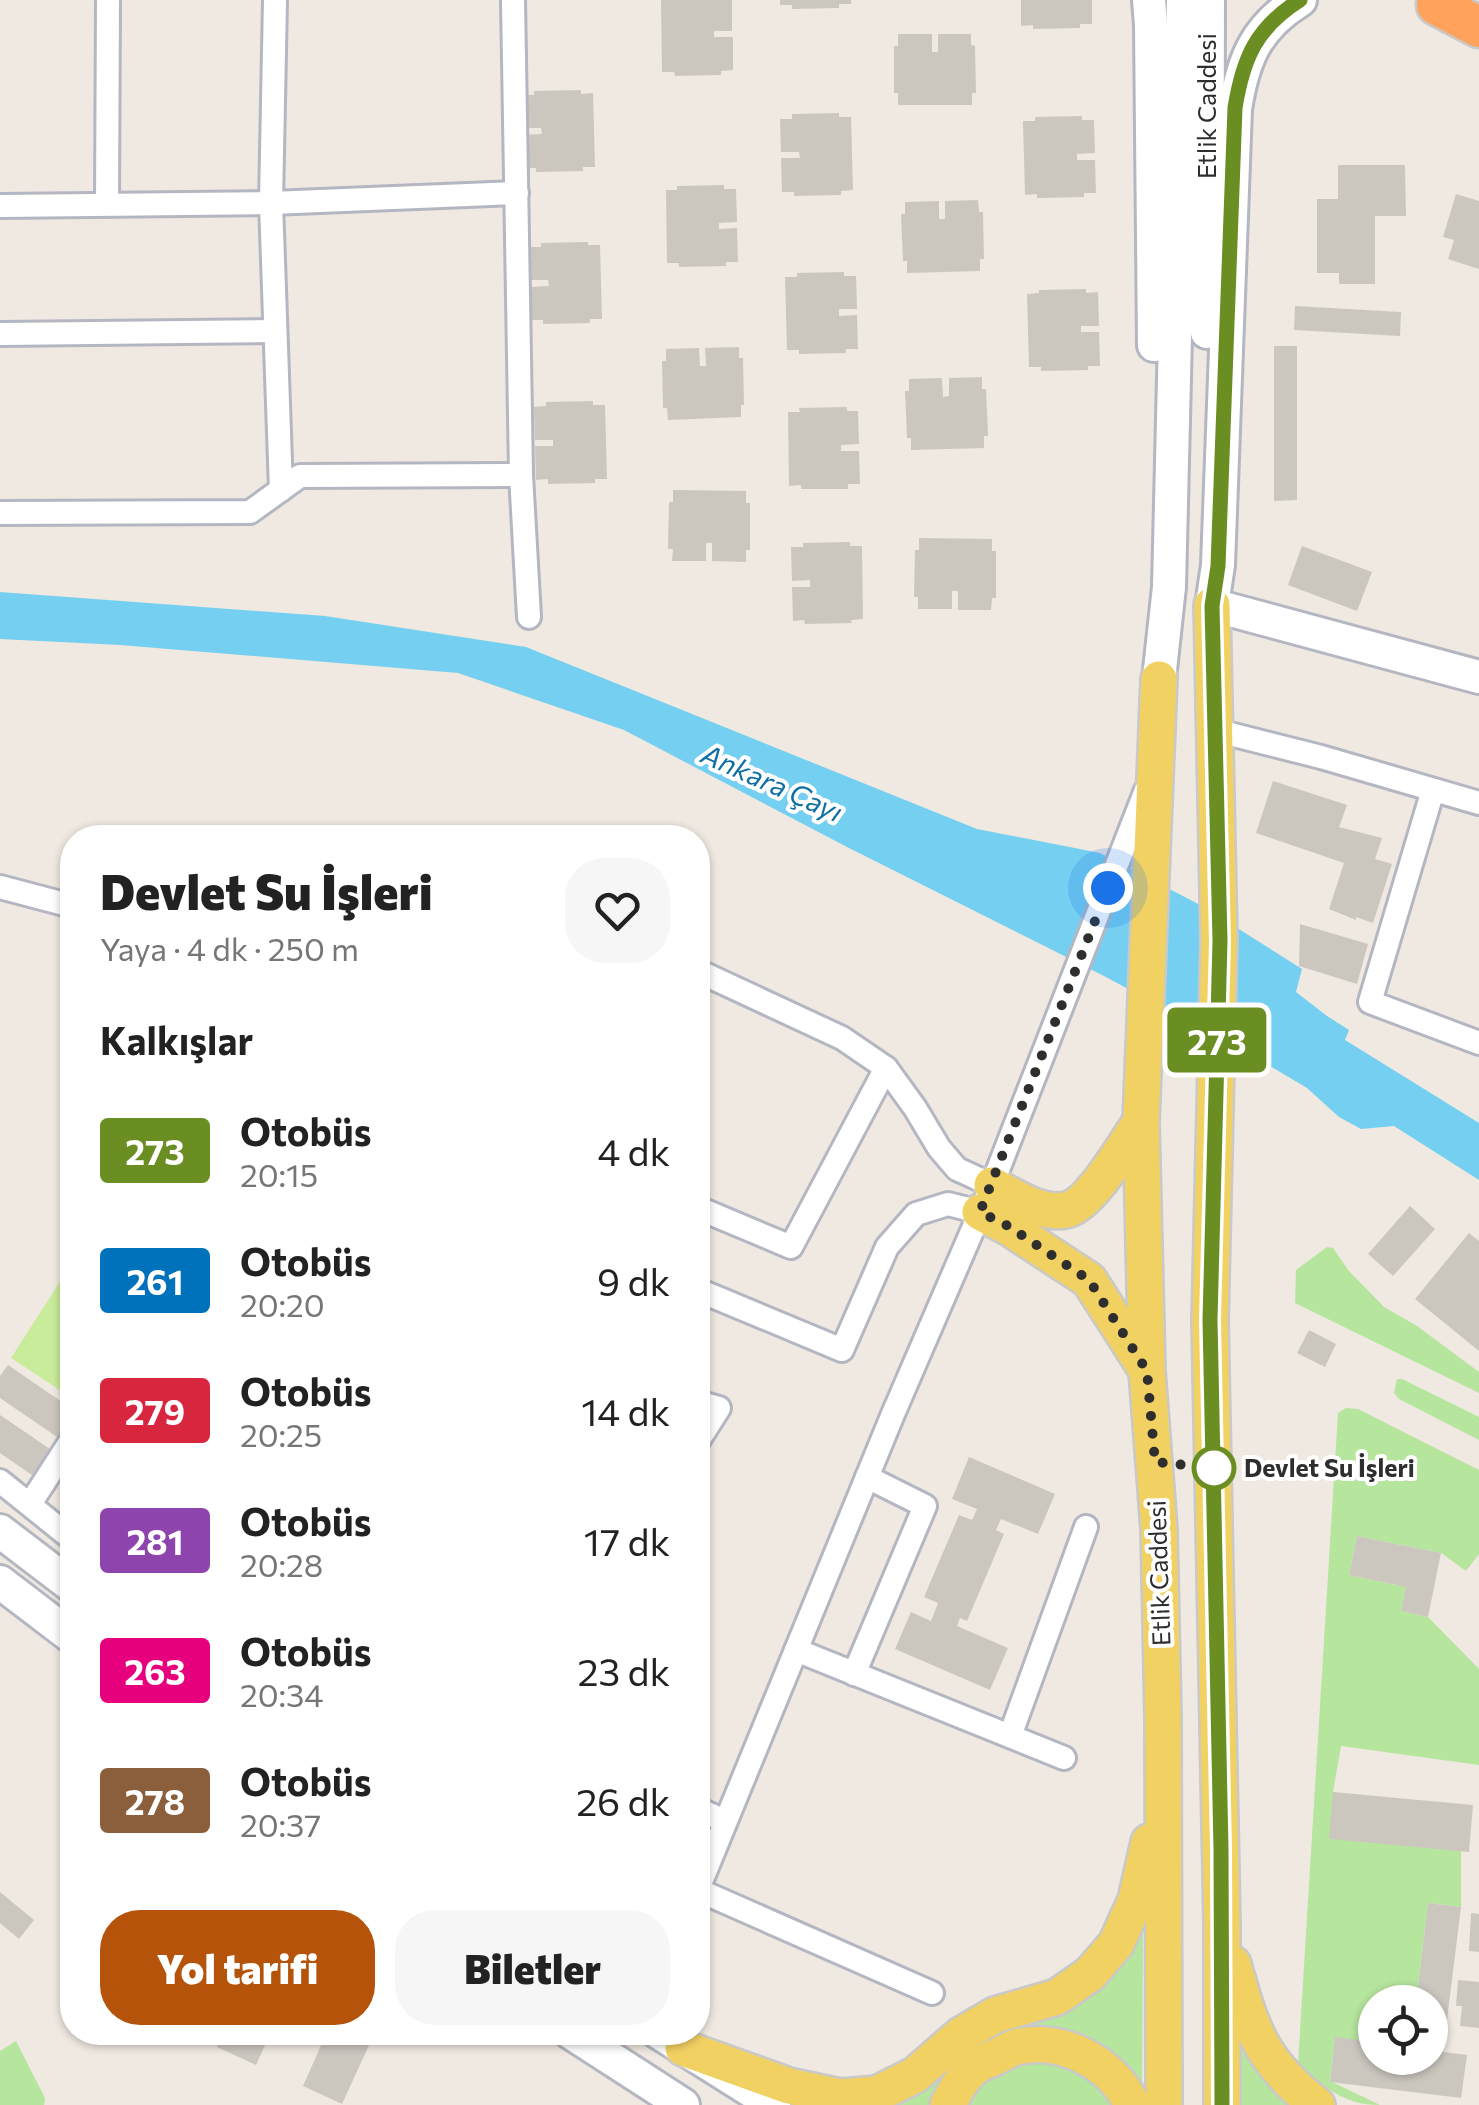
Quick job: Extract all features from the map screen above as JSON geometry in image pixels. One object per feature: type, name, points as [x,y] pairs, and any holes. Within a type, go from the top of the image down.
[{"type":"highway","points":[[1432,2],[1479,27]]},
{"type":"main road","points":[[1149,0],[1158,679]]},
{"type":"main road","name":"Etlik Caddesi","points":[[1164,2105],[1159,1529],[1147,1371],[1136,860],[1155,766],[1158,679],[1169,587],[1183,0]]},
{"type":"main road","name":"Etlik Caddesi","points":[[1208,0],[1202,527],[1212,606],[1220,941],[1210,1320],[1222,1925]]},
{"type":"main road","points":[[1300,0],[1276,17],[1259,36],[1240,79],[1235,108],[1218,566],[1212,606],[1479,677]]},
{"type":"main road","points":[[1432,2],[1479,37]]},
{"type":"main road","points":[[986,1199],[1067,1210],[1082,1202],[1141,1121]]},
{"type":"main road","points":[[986,1199],[1008,1226],[1089,1280],[1147,1371]]},
{"type":"main road","points":[[0,1531],[60,1577]]},
{"type":"main road","points":[[0,1582],[60,1628]]},
{"type":"main road","points":[[684,2045],[788,2086],[841,2097],[877,2094],[916,2075],[961,2034],[995,2015],[1056,1998],[1090,1974],[1116,1944],[1136,1900],[1163,1782]]},
{"type":"main road","points":[[1222,1925],[1222,2105]]},
{"type":"main road","points":[[1222,1925],[1258,2039],[1276,2068],[1317,2105]]},
{"type":"main road","points":[[590,2045],[683,2105]]},
{"type":"main road","points":[[679,2045],[774,2105]]},
{"type":"main road","points":[[948,2105],[960,2083],[976,2066],[1015,2047],[1036,2046],[1069,2049],[1097,2062],[1126,2090],[1132,2105]]},
{"type":"street","points":[[107,204],[108,0]]},
{"type":"street","points":[[275,0],[271,204],[280,490]]},
{"type":"street","points":[[513,0],[521,475],[529,617]]},
{"type":"street","points":[[0,206],[271,204],[517,193]]},
{"type":"street","points":[[0,334],[274,331]]},
{"type":"street","points":[[0,513],[250,512],[300,476],[521,475]]},
{"type":"street","points":[[1214,730],[1479,803]]},
{"type":"street","points":[[1433,790],[1370,1002],[1479,1043]]},
{"type":"street","points":[[710,1860],[986,1199],[1072,974],[1136,860]]},
{"type":"street","points":[[0,887],[60,903]]},
{"type":"street","points":[[710,977],[842,1038],[886,1068],[938,1148],[986,1199]]},
{"type":"street","points":[[710,1213],[792,1247],[886,1068]]},
{"type":"street","points":[[710,1295],[842,1350],[887,1247],[916,1214],[948,1204],[986,1199]]},
{"type":"street","points":[[710,1405],[719,1408],[710,1422]]},
{"type":"street","points":[[30,1504],[60,1458]]},
{"type":"street","points":[[854,1674],[925,1506],[867,1477]]},
{"type":"street","points":[[0,1482],[60,1529]]},
{"type":"street","points":[[1010,1736],[1086,1527]]},
{"type":"street","points":[[796,1650],[1064,1758]]},
{"type":"street","points":[[710,1815],[725,1822]]},
{"type":"street","points":[[710,1895],[932,1993]]},
{"type":"green space","points":[[1327,1247],[1333,1248],[1384,1307],[1479,1372],[1479,1393],[1295,1303],[1296,1270]]},
{"type":"green space","points":[[60,1282],[60,1390],[11,1358]]},
{"type":"green space","points":[[1397,1379],[1479,1417],[1479,1440],[1399,1399],[1394,1393]]},
{"type":"green space","points":[[1346,1408],[1358,1409],[1479,1470],[1479,1554],[1466,1571],[1441,1553],[1357,1536],[1349,1575],[1406,1587],[1401,1611],[1428,1617],[1479,1669],[1479,1765],[1341,1746],[1333,1792],[1461,1851],[1461,1907],[1428,1903],[1418,1985],[1358,1985],[1358,2040],[1335,2038],[1330,2081],[1380,2105],[1345,2098],[1298,2064],[1338,1413]]},
{"type":"green space","points":[[1143,1926],[1142,2099],[1063,2034],[938,2105],[882,2105]]},
{"type":"green space","points":[[1237,2024],[1294,2105],[1234,2105]]},
{"type":"green space","points":[[16,2041],[45,2098],[44,2105],[0,2105],[0,2051]]},
{"type":"green space","points":[[1042,2060],[1078,2065],[1117,2105],[970,2105],[983,2084],[999,2072]]},
{"type":"water","name":"Ankara Çayı","points":[[0,592],[325,616],[526,647],[977,829],[1100,853],[1204,907],[1302,969],[1296,992],[1349,1030],[1345,1040],[1479,1123],[1479,1180],[1394,1126],[1361,1129],[1339,1117],[1307,1088],[1265,1063],[1106,977],[624,730],[458,673],[0,639]]},
{"type":"building","points":[[661,0],[732,0],[732,31],[714,31],[714,37],[733,37],[733,70],[721,71],[721,75],[675,76],[674,72],[662,72]]},
{"type":"building","points":[[780,0],[851,0],[851,4],[792,9],[792,5],[780,5]]},
{"type":"building","points":[[1021,0],[1092,0],[1092,24],[1080,24],[1080,28],[1021,26]]},
{"type":"building","points":[[898,34],[932,34],[932,52],[938,52],[938,34],[971,34],[976,93],[972,93],[972,105],[898,105],[898,93],[894,93],[894,46],[898,46]]},
{"type":"building","points":[[581,90],[581,94],[593,93],[595,167],[536,172],[536,168],[524,168],[523,135],[542,134],[541,128],[523,128],[522,95]]},
{"type":"building","points":[[839,113],[839,117],[851,117],[853,190],[841,191],[841,195],[794,196],[794,192],[782,192],[781,158],[800,158],[799,152],[781,152],[780,119],[792,119],[792,114]]},
{"type":"building","points":[[1082,116],[1082,120],[1094,120],[1095,153],[1077,154],[1077,160],[1095,160],[1096,193],[1084,193],[1084,197],[1025,195],[1023,121]]},
{"type":"building","points":[[1338,165],[1405,165],[1406,216],[1375,216],[1375,284],[1339,284],[1339,273],[1317,273],[1317,199],[1338,199]]},
{"type":"building","points":[[724,185],[724,189],[736,189],[737,222],[719,223],[719,229],[737,228],[738,262],[679,267],[679,263],[667,263],[666,190],[677,190],[677,186]]},
{"type":"building","points":[[1456,194],[1479,201],[1479,269],[1448,259],[1454,240],[1443,237]]},
{"type":"building","points":[[978,200],[979,212],[983,212],[984,259],[980,259],[980,271],[907,273],[901,214],[905,214],[905,202],[939,201],[939,219],[945,219],[945,201]]},
{"type":"building","points":[[588,242],[600,245],[602,319],[543,324],[543,320],[531,320],[530,287],[549,286],[548,280],[530,280],[529,247]]},
{"type":"building","points":[[844,272],[844,276],[856,276],[857,309],[839,309],[839,316],[857,315],[858,349],[799,354],[799,350],[787,350],[785,277]]},
{"type":"building","points":[[1086,289],[1086,293],[1098,292],[1099,326],[1081,326],[1081,332],[1099,332],[1100,366],[1041,371],[1041,367],[1029,367],[1027,294]]},
{"type":"building","points":[[1295,306],[1401,312],[1400,336],[1294,330]]},
{"type":"building","points":[[1274,346],[1297,346],[1297,500],[1274,501]]},
{"type":"building","points":[[739,347],[739,358],[743,358],[741,417],[668,420],[667,408],[663,408],[662,361],[666,361],[666,349],[699,348],[700,366],[706,366],[705,348]]},
{"type":"building","points":[[982,377],[988,436],[984,436],[984,448],[911,450],[905,391],[909,391],[909,379],[942,378],[943,397],[949,396],[949,378]]},
{"type":"building","points":[[593,401],[593,405],[605,405],[607,479],[548,484],[548,479],[536,480],[535,446],[553,446],[553,440],[535,440],[534,407],[546,406],[546,402]]},
{"type":"building","points":[[847,407],[847,411],[858,411],[859,444],[841,445],[841,451],[859,451],[860,484],[848,484],[848,489],[789,486],[788,412],[800,412],[799,408]]},
{"type":"building","points":[[673,490],[746,491],[746,503],[750,503],[750,550],[746,550],[746,562],[712,561],[712,543],[706,543],[706,561],[672,561],[673,549],[668,549]]},
{"type":"building","points":[[919,538],[992,539],[992,551],[996,551],[996,598],[992,598],[991,610],[958,610],[958,591],[952,591],[952,609],[918,609],[918,597],[914,597]]},
{"type":"building","points":[[850,542],[850,546],[862,546],[863,619],[851,620],[852,623],[793,621],[792,587],[810,587],[810,580],[792,581],[791,547]]},
{"type":"building","points":[[1302,546],[1372,572],[1357,611],[1288,585]]},
{"type":"building","points":[[1273,781],[1347,805],[1339,827],[1382,838],[1375,859],[1392,864],[1373,923],[1329,909],[1344,863],[1256,833]]},
{"type":"building","points":[[1300,924],[1368,944],[1357,984],[1299,966]]},
{"type":"building","points":[[1410,1206],[1435,1229],[1393,1276],[1368,1254]]},
{"type":"building","points":[[1469,1233],[1479,1241],[1479,1351],[1415,1299]]},
{"type":"building","points":[[1309,1330],[1336,1344],[1325,1367],[1297,1353]]},
{"type":"building","points":[[8,1365],[60,1401],[57,1437],[0,1398],[0,1376]]},
{"type":"building","points":[[0,1415],[50,1449],[32,1475],[0,1453]]},
{"type":"building","points":[[969,1457],[1055,1494],[1038,1534],[1001,1519],[996,1530],[1004,1534],[967,1621],[960,1618],[957,1626],[1008,1648],[990,1690],[895,1649],[911,1612],[931,1621],[938,1603],[924,1597],[959,1515],[972,1520],[977,1509],[952,1499]]},
{"type":"building","points":[[1357,1536],[1441,1553],[1428,1617],[1401,1611],[1406,1587],[1349,1575]]},
{"type":"building","points":[[1333,1792],[1473,1805],[1469,1852],[1329,1839]]},
{"type":"building","points":[[0,1892],[34,1920],[19,1939],[0,1923]]},
{"type":"building","points":[[1428,1903],[1461,1907],[1448,2012],[1448,1985],[1418,1985]]},
{"type":"building","points":[[1471,1913],[1479,1914],[1479,1952],[1469,1951]]},
{"type":"building","points":[[1458,1980],[1479,1982],[1479,2028],[1460,2026],[1462,2006],[1456,2006]]},
{"type":"building","points":[[1335,2037],[1358,2040],[1358,2075],[1448,2075],[1448,2053],[1467,2055],[1461,2098],[1330,2082]]},
{"type":"building","points":[[218,2045],[265,2045],[256,2065]]},
{"type":"building","points":[[321,2045],[369,2045],[342,2104],[303,2086]]},
{"type":"bus line","name":"273","points":[[1222,2105],[1210,1320],[1220,941],[1212,606],[1218,566],[1235,108],[1240,79],[1259,36],[1276,17],[1300,0]]},
{"type":"place","name":"Devlet Su İşleri","points":[[1214,1468]]},
{"type":"route","points":[[1108,888],[980,1212],[1089,1280],[1147,1371],[1155,1462],[1214,1468]]}]
